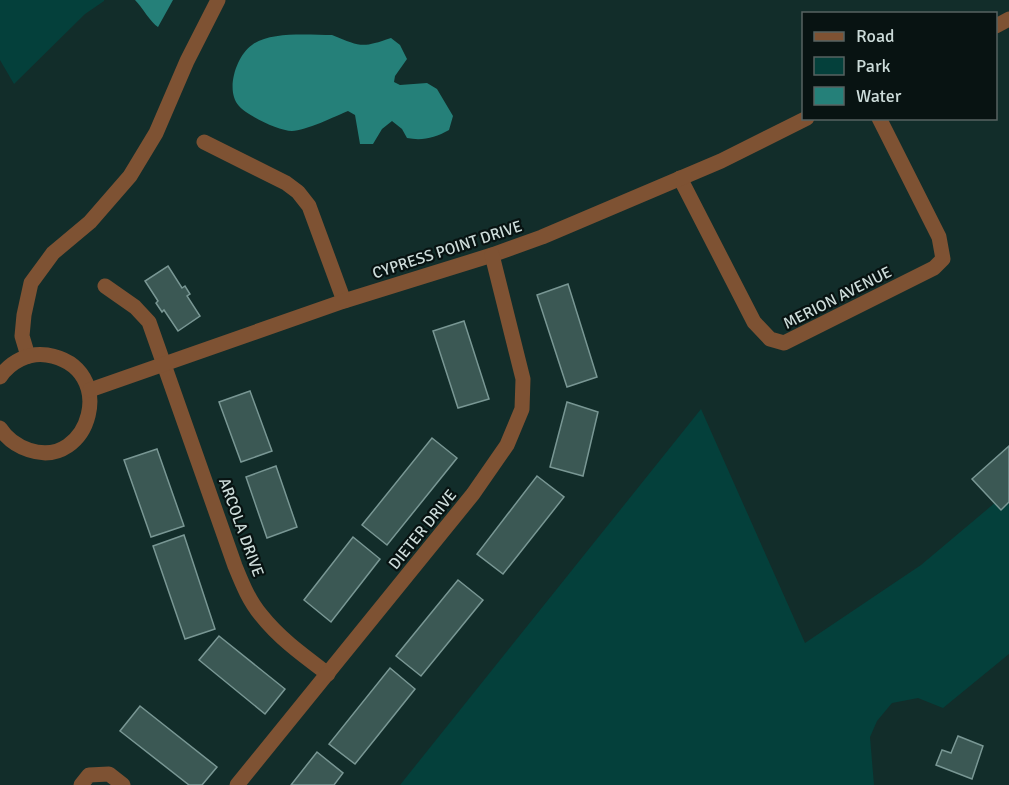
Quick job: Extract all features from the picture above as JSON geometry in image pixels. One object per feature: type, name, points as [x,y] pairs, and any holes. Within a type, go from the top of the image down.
[{"type":"street","points":[[28,356],[22,336],[24,315],[32,283],[53,253],[90,222],[130,176],[156,133],[187,62],[218,0]]},
{"type":"street","name":"CYPRESS POINT DRIVE","points":[[90,390],[344,301],[542,237],[721,161],[803,120]]},
{"type":"street","name":"MERION AVENUE","points":[[680,178],[754,322],[770,339],[784,343],[934,268],[943,258],[939,237],[880,120]]},
{"type":"street","points":[[204,142],[286,183],[298,192],[309,206],[344,301]]},
{"type":"street","name":"DIETER DRIVE","points":[[237,785],[473,494],[507,445],[522,409],[524,379],[492,255]]},
{"type":"street","name":"ARCOLA DRIVE","points":[[105,286],[135,307],[149,322],[235,566],[246,591],[260,614],[276,632],[328,674]]},
{"type":"street","points":[[0,377],[13,363],[28,356],[44,354],[59,357],[73,365],[83,377],[90,390],[91,408],[87,423],[78,437],[65,447],[50,452],[34,452],[18,447],[4,435],[0,428]]},
{"type":"street","points":[[81,785],[89,775],[109,774],[123,785]]},
{"type":"green space","points":[[0,0],[104,1],[85,14],[14,84],[0,60]]},
{"type":"green space","points":[[701,409],[805,643],[921,565],[1009,491],[1009,654],[943,708],[918,698],[892,703],[877,721],[870,737],[874,785],[400,785]]},
{"type":"water","points":[[135,0],[173,0],[158,27]]},
{"type":"water","points":[[332,35],[362,45],[391,38],[400,45],[407,59],[395,76],[394,82],[400,85],[427,83],[437,89],[453,116],[449,130],[428,138],[407,138],[402,129],[392,121],[382,129],[373,144],[360,144],[355,115],[348,111],[312,126],[292,131],[264,122],[239,106],[233,92],[234,74],[241,57],[252,45],[279,36]]},
{"type":"building","points":[[168,266],[182,288],[185,286],[190,294],[187,296],[200,316],[178,331],[164,310],[162,312],[156,303],[158,301],[145,281]]},
{"type":"building","points":[[568,284],[597,377],[567,387],[537,295]]},
{"type":"building","points":[[464,321],[489,399],[458,408],[433,331]]},
{"type":"building","points":[[250,391],[272,451],[241,462],[219,402]]},
{"type":"building","points":[[567,402],[598,412],[583,476],[550,467]]},
{"type":"building","points":[[432,438],[457,458],[387,545],[362,525]]},
{"type":"building","points":[[1009,446],[1009,502],[1001,510],[972,479]]},
{"type":"building","points":[[157,449],[184,526],[151,537],[124,460]]},
{"type":"building","points":[[276,466],[297,527],[267,538],[246,477]]},
{"type":"building","points":[[537,476],[564,497],[503,574],[477,554]]},
{"type":"building","points":[[184,535],[215,629],[185,639],[153,546]]},
{"type":"building","points":[[353,537],[380,559],[331,622],[304,600]]},
{"type":"building","points":[[458,580],[483,600],[421,676],[396,656]]},
{"type":"building","points":[[219,636],[285,689],[265,714],[199,660]]},
{"type":"building","points":[[390,668],[415,689],[355,764],[329,744]]},
{"type":"building","points":[[140,706],[217,767],[202,785],[189,785],[120,731]]},
{"type":"building","points":[[958,736],[983,746],[972,779],[936,765],[942,750],[951,753]]},
{"type":"building","points":[[317,752],[343,773],[334,785],[291,785]]}]
